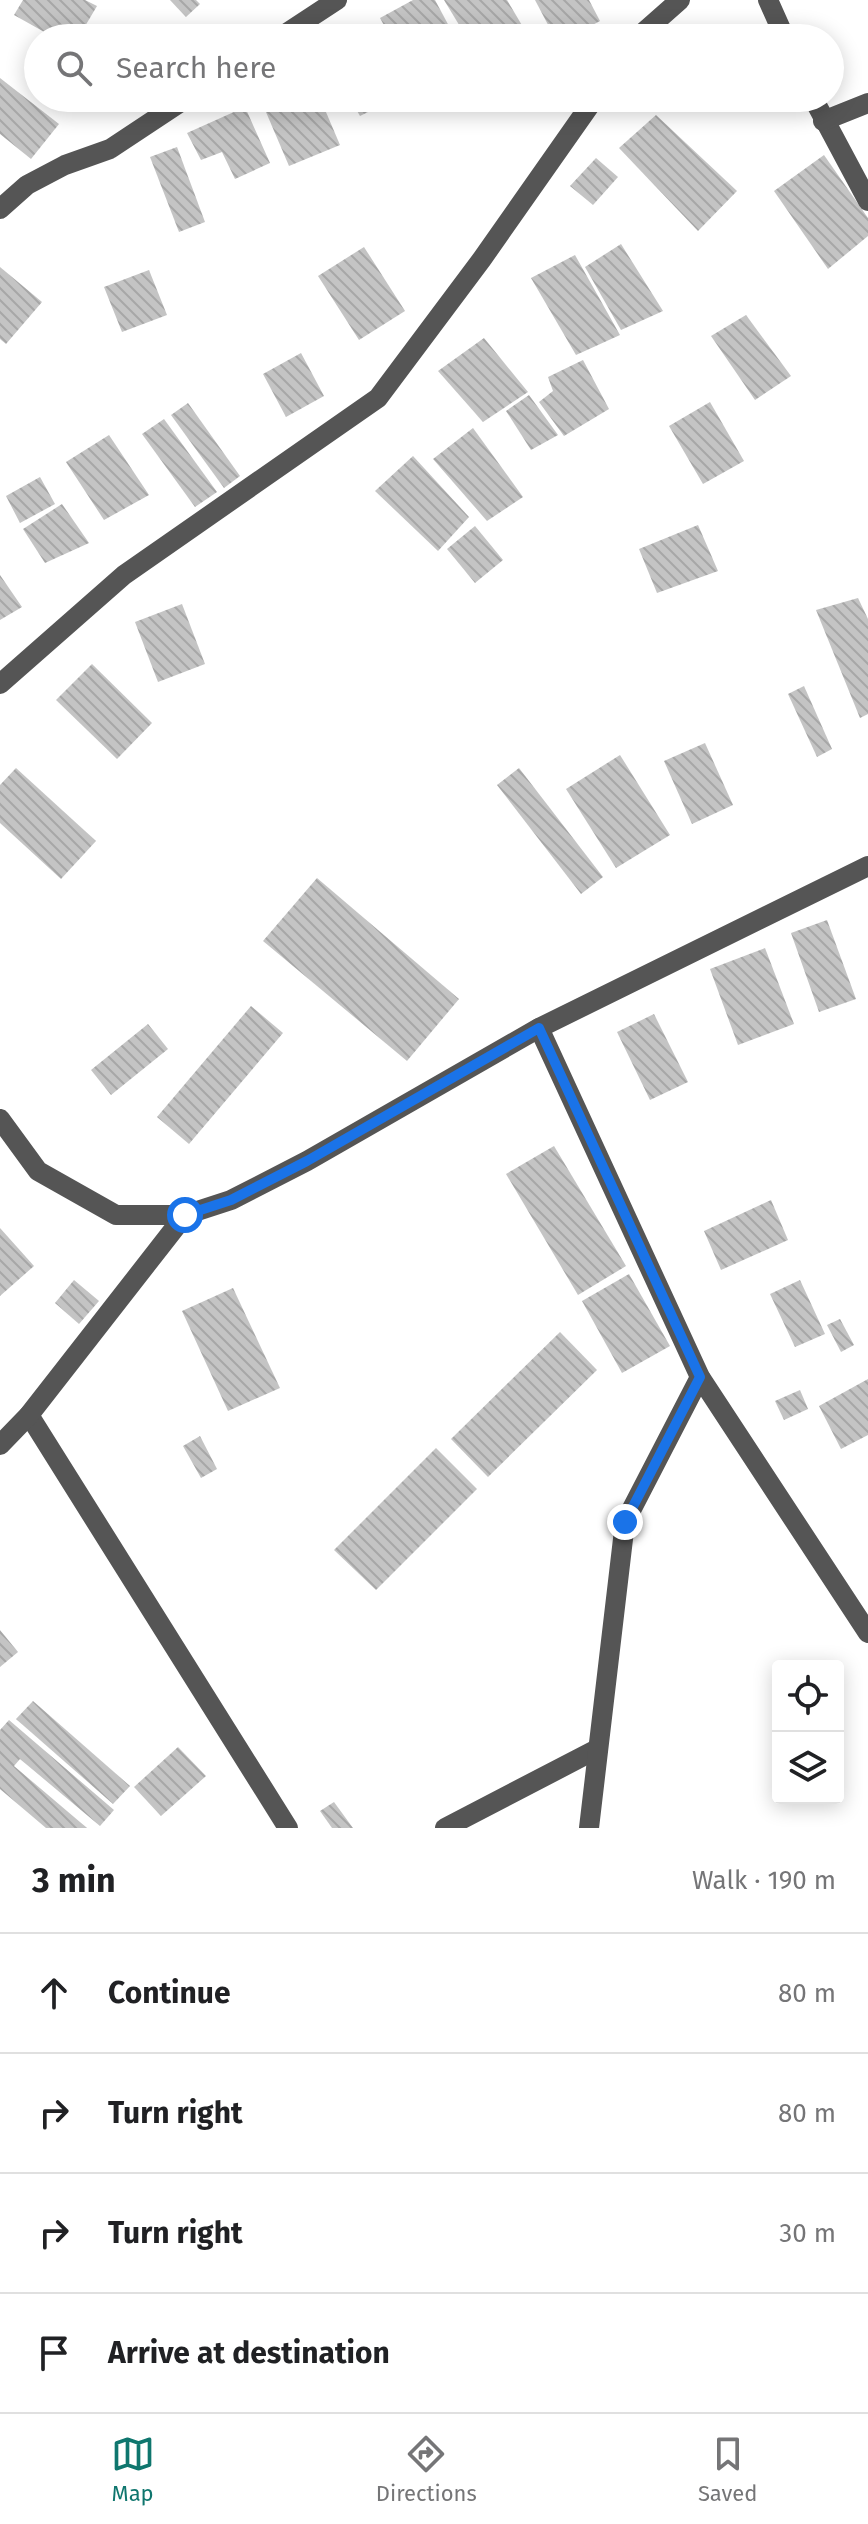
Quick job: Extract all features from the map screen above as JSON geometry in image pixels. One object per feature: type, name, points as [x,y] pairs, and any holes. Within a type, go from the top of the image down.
[{"type":"street","points":[[300,24],[337,0]]},
{"type":"street","points":[[653,24],[680,0]]},
{"type":"street","points":[[768,0],[779,24]]},
{"type":"street","points":[[823,121],[868,103]]},
{"type":"street","points":[[0,209],[27,185],[65,165],[110,149],[166,112]]},
{"type":"street","points":[[0,684],[124,575],[378,398],[482,259],[585,112]]},
{"type":"street","points":[[819,112],[868,201]]},
{"type":"street","points":[[0,1119],[38,1171],[116,1215],[185,1215],[231,1200],[307,1161],[539,1028],[868,866]]},
{"type":"street","points":[[539,1028],[700,1377],[868,1633]]},
{"type":"street","points":[[0,1445],[29,1415],[185,1215]]},
{"type":"street","points":[[589,1828],[625,1522],[700,1377]]},
{"type":"street","points":[[29,1415],[288,1828]]},
{"type":"street","points":[[445,1828],[597,1749]]},
{"type":"building","points":[[23,0],[85,0],[97,6],[86,24],[30,24],[14,15]]},
{"type":"building","points":[[170,0],[196,0],[200,4],[186,17]]},
{"type":"building","points":[[413,0],[435,0],[448,24],[383,24],[380,18]]},
{"type":"building","points":[[444,0],[507,0],[521,24],[459,24]]},
{"type":"building","points":[[535,0],[589,0],[600,21],[594,24],[548,24]]},
{"type":"building","points":[[0,78],[24,97],[24,112],[44,112],[59,124],[31,159],[0,134]]},
{"type":"building","points":[[234,112],[247,112],[270,163],[235,179],[222,152],[201,160],[187,133]]},
{"type":"building","points":[[266,112],[326,112],[340,145],[289,166]]},
{"type":"building","points":[[656,115],[737,191],[698,231],[619,148]]},
{"type":"building","points":[[177,147],[205,222],[179,232],[150,157]]},
{"type":"building","points":[[824,155],[868,218],[868,236],[828,269],[774,191]]},
{"type":"building","points":[[596,158],[618,177],[593,205],[570,186]]},
{"type":"building","points":[[621,244],[663,311],[621,330],[585,267]]},
{"type":"building","points":[[364,247],[405,311],[359,340],[318,276]]},
{"type":"building","points":[[575,255],[620,335],[576,355],[531,278]]},
{"type":"building","points":[[0,267],[42,302],[6,344],[0,339]]},
{"type":"building","points":[[149,270],[167,315],[122,332],[104,287]]},
{"type":"building","points":[[746,315],[791,376],[755,400],[711,336]]},
{"type":"building","points":[[484,338],[528,392],[483,422],[438,371]]},
{"type":"building","points":[[301,353],[324,396],[286,417],[263,374]]},
{"type":"building","points":[[583,360],[609,409],[564,436],[539,402],[553,391],[548,377]]},
{"type":"building","points":[[529,395],[558,435],[531,450],[506,411]]},
{"type":"building","points":[[710,402],[744,461],[703,484],[669,426]]},
{"type":"building","points":[[188,403],[240,476],[224,488],[171,415]]},
{"type":"building","points":[[164,419],[217,492],[195,507],[142,434]]},
{"type":"building","points":[[473,428],[523,497],[487,521],[433,459]]},
{"type":"building","points":[[109,435],[149,495],[104,520],[66,462]]},
{"type":"building","points":[[413,456],[469,517],[438,551],[375,491]]},
{"type":"building","points":[[40,477],[55,504],[20,523],[6,496]]},
{"type":"building","points":[[62,504],[89,543],[45,563],[23,529]]},
{"type":"building","points":[[698,525],[718,571],[657,593],[639,549]]},
{"type":"building","points":[[475,526],[503,560],[475,583],[447,549]]},
{"type":"building","points":[[0,575],[22,607],[0,620]]},
{"type":"building","points":[[858,598],[868,619],[868,714],[860,718],[816,610]]},
{"type":"building","points":[[182,604],[205,664],[158,682],[135,622]]},
{"type":"building","points":[[92,664],[152,723],[117,759],[56,700]]},
{"type":"building","points":[[804,686],[832,749],[817,757],[788,694]]},
{"type":"building","points":[[705,743],[733,805],[692,824],[664,761]]},
{"type":"building","points":[[620,755],[670,835],[616,868],[566,789]]},
{"type":"building","points":[[16,768],[96,841],[61,879],[0,823],[0,785]]},
{"type":"building","points":[[519,768],[603,877],[581,894],[497,785]]},
{"type":"building","points":[[317,878],[459,999],[407,1061],[263,941]]},
{"type":"building","points":[[827,920],[856,999],[819,1012],[791,933]]},
{"type":"building","points":[[765,948],[794,1024],[738,1045],[710,969]]},
{"type":"building","points":[[251,1006],[283,1033],[189,1144],[157,1117]]},
{"type":"building","points":[[654,1014],[688,1082],[650,1100],[617,1032]]},
{"type":"building","points":[[148,1024],[168,1049],[111,1095],[91,1070]]},
{"type":"building","points":[[554,1146],[626,1266],[578,1295],[506,1174]]},
{"type":"building","points":[[771,1200],[788,1240],[721,1270],[704,1231]]},
{"type":"building","points":[[0,1228],[34,1266],[0,1296]]},
{"type":"building","points":[[629,1274],[670,1346],[622,1373],[582,1301]]},
{"type":"building","points":[[74,1280],[99,1301],[79,1324],[55,1303]]},
{"type":"building","points":[[800,1280],[825,1334],[795,1347],[770,1294]]},
{"type":"building","points":[[233,1288],[280,1388],[228,1411],[182,1311]]},
{"type":"building","points":[[840,1319],[854,1345],[841,1352],[827,1325]]},
{"type":"building","points":[[560,1332],[597,1370],[488,1477],[451,1439]]},
{"type":"building","points":[[868,1379],[868,1435],[841,1449],[819,1406]]},
{"type":"building","points":[[800,1390],[808,1409],[784,1420],[775,1401]]},
{"type":"building","points":[[200,1436],[217,1469],[201,1478],[183,1446]]},
{"type":"building","points":[[436,1448],[477,1489],[376,1590],[334,1550]]},
{"type":"building","points":[[0,1630],[18,1652],[0,1667]]},
{"type":"building","points":[[33,1701],[130,1786],[113,1804],[16,1719]]},
{"type":"building","points":[[9,1720],[114,1810],[100,1826],[20,1759],[14,1766],[87,1828],[46,1828],[0,1789],[0,1730]]},
{"type":"building","points":[[178,1747],[206,1776],[161,1816],[134,1787]]},
{"type":"building","points":[[334,1802],[353,1828],[332,1828],[320,1811]]},
{"type":"route","points":[[185,1215],[231,1200],[307,1161],[539,1028],[700,1377],[625,1522]]}]
